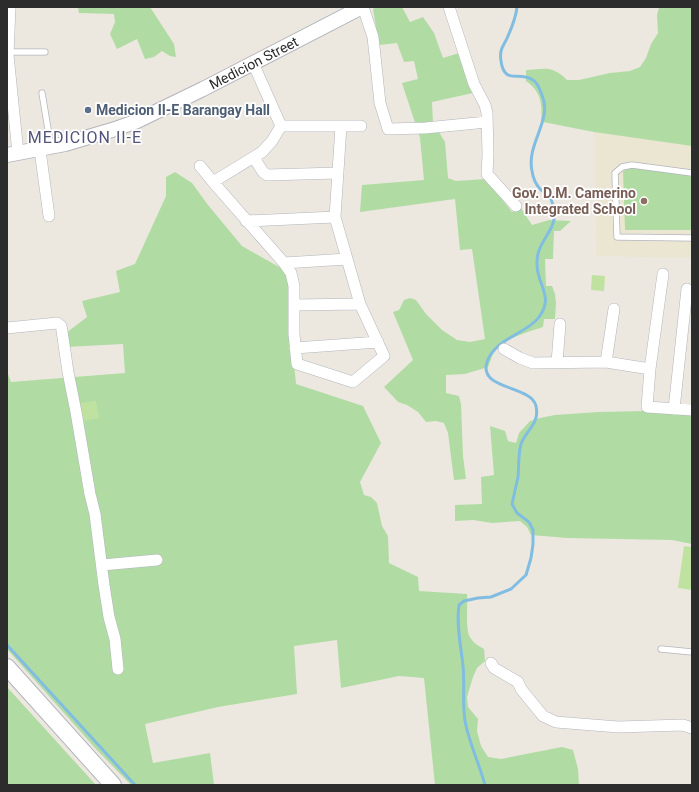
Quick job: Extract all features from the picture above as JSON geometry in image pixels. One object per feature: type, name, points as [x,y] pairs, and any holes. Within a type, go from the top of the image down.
[{"type":"main road","points":[[7,667],[113,785]]},
{"type":"street","points":[[10,7],[8,52],[13,154]]},
{"type":"street","points":[[363,7],[373,37],[380,103],[388,129],[424,128],[487,122]]},
{"type":"street","name":"Medicion Street","points":[[13,154],[45,149],[89,138],[135,122],[363,7]]},
{"type":"street","points":[[449,7],[474,84],[484,105],[487,122],[487,174],[516,206]]},
{"type":"street","points":[[253,63],[281,126]]},
{"type":"street","points":[[281,126],[361,126]]},
{"type":"street","points":[[213,182],[262,152],[272,141],[281,126]]},
{"type":"street","points":[[200,166],[246,221],[284,262],[291,274],[294,286],[294,334],[297,364],[353,382],[384,356],[360,304],[335,217],[341,126]]},
{"type":"street","points":[[45,149],[49,216]]},
{"type":"street","points":[[254,158],[263,172],[267,175],[338,173]]},
{"type":"street","points":[[246,221],[335,217]]},
{"type":"street","points":[[284,262],[347,259]]},
{"type":"street","points":[[663,274],[650,369],[647,407],[692,410]]},
{"type":"street","points":[[674,409],[687,290]]},
{"type":"street","points":[[295,304],[360,304]]},
{"type":"street","points":[[606,362],[614,309]]},
{"type":"street","points":[[7,328],[57,323],[62,330],[68,372],[95,514],[106,600],[115,639],[118,669]]},
{"type":"street","points":[[557,363],[560,324]]},
{"type":"street","points":[[295,348],[378,342]]},
{"type":"street","points":[[504,349],[526,361],[533,363],[606,362],[650,369]]},
{"type":"street","points":[[102,565],[158,560]]},
{"type":"street","points":[[491,663],[494,668],[518,682],[522,690],[543,716],[556,722],[618,727],[683,725],[692,728]]},
{"type":"lane","points":[[8,52],[45,52]]},
{"type":"lane","points":[[42,93],[45,149]]},
{"type":"lane","points":[[692,173],[632,165],[622,167],[615,173],[617,237],[692,238]]},
{"type":"lane","points":[[661,649],[692,652]]},
{"type":"shaded area","name":"Gov. D.M. Camerino Integrated School","points":[[594,132],[692,146],[692,258],[596,256]]},
{"type":"green space","points":[[78,7],[150,7],[174,44],[176,57],[170,56],[162,51],[154,57],[145,59],[137,39],[117,49],[110,34],[115,22],[114,14],[79,13]]},
{"type":"green space","points":[[376,7],[402,7],[410,22],[423,17],[434,33],[443,58],[459,53],[473,93],[432,102],[433,122],[445,142],[448,178],[456,181],[486,179],[512,212],[521,208],[532,225],[549,220],[571,221],[560,231],[554,231],[553,259],[545,259],[546,286],[552,286],[555,294],[555,319],[544,319],[543,327],[515,337],[497,348],[488,367],[465,374],[446,375],[446,393],[459,396],[461,404],[463,456],[466,479],[454,480],[448,433],[444,423],[436,421],[426,422],[418,412],[407,405],[398,402],[384,387],[413,360],[393,312],[399,310],[404,300],[410,298],[416,300],[426,314],[442,330],[457,340],[470,342],[485,339],[472,249],[460,250],[455,199],[360,212],[362,185],[424,180],[420,138],[402,83],[418,79],[414,61],[404,62],[397,43],[379,45],[373,9]]},
{"type":"green space","points":[[659,7],[692,7],[692,146],[594,132],[543,122],[541,120],[540,98],[535,89],[526,81],[526,70],[548,69],[557,72],[567,80],[579,80],[610,73],[630,71],[640,67],[658,33],[657,15]]},
{"type":"green space","points":[[636,165],[692,175],[692,230],[625,230],[623,171]]},
{"type":"green space","points":[[175,172],[192,183],[242,246],[288,272],[291,331],[296,384],[363,406],[381,443],[360,482],[364,495],[371,497],[377,503],[382,526],[388,536],[389,563],[418,577],[419,591],[467,594],[468,634],[476,644],[484,649],[485,661],[477,668],[473,677],[467,697],[468,707],[478,719],[477,731],[481,746],[488,757],[501,759],[562,747],[573,750],[578,769],[579,785],[435,785],[424,678],[399,676],[341,688],[337,640],[294,646],[297,694],[218,707],[145,724],[153,763],[210,753],[214,785],[131,785],[96,749],[7,649],[7,371],[11,382],[125,373],[123,344],[66,347],[66,333],[87,317],[82,301],[120,292],[116,271],[135,264],[166,196],[166,177]]},
{"type":"green space","points":[[592,275],[605,276],[604,291],[591,290]]},
{"type":"green space","points":[[96,401],[99,418],[83,421],[80,403]]},
{"type":"green space","points":[[644,411],[692,413],[692,544],[672,540],[567,538],[531,535],[527,527],[520,521],[492,523],[473,520],[455,521],[455,505],[482,504],[481,477],[494,475],[490,426],[505,431],[508,441],[516,443],[519,433],[530,421],[540,418],[555,415],[598,412]]},
{"type":"green space","points":[[684,546],[692,547],[692,590],[678,588]]},
{"type":"green space","points":[[7,687],[96,785],[7,785]]},
{"type":"waterway","points":[[485,785],[465,721],[464,673],[458,628],[459,605],[464,601],[491,597],[511,589],[526,575],[531,558],[533,530],[529,522],[517,513],[512,504],[518,477],[521,444],[534,422],[537,412],[536,406],[532,399],[525,394],[497,383],[490,378],[486,371],[487,362],[497,347],[534,323],[543,310],[545,296],[537,270],[537,259],[540,248],[552,225],[555,215],[550,196],[538,186],[532,171],[531,161],[533,151],[544,114],[542,95],[535,81],[505,73],[501,61],[501,50],[512,26],[517,7]]},
{"type":"waterway","points":[[7,645],[135,785]]},
{"type":"place","name":"Medicion II-E Barangay Hall","points":[[88,110]]},
{"type":"place","name":"Gov. D.M. Camerino Integrated School","points":[[644,201]]},
{"type":"district","name":"MEDICION II-E","points":[[85,137]]}]
